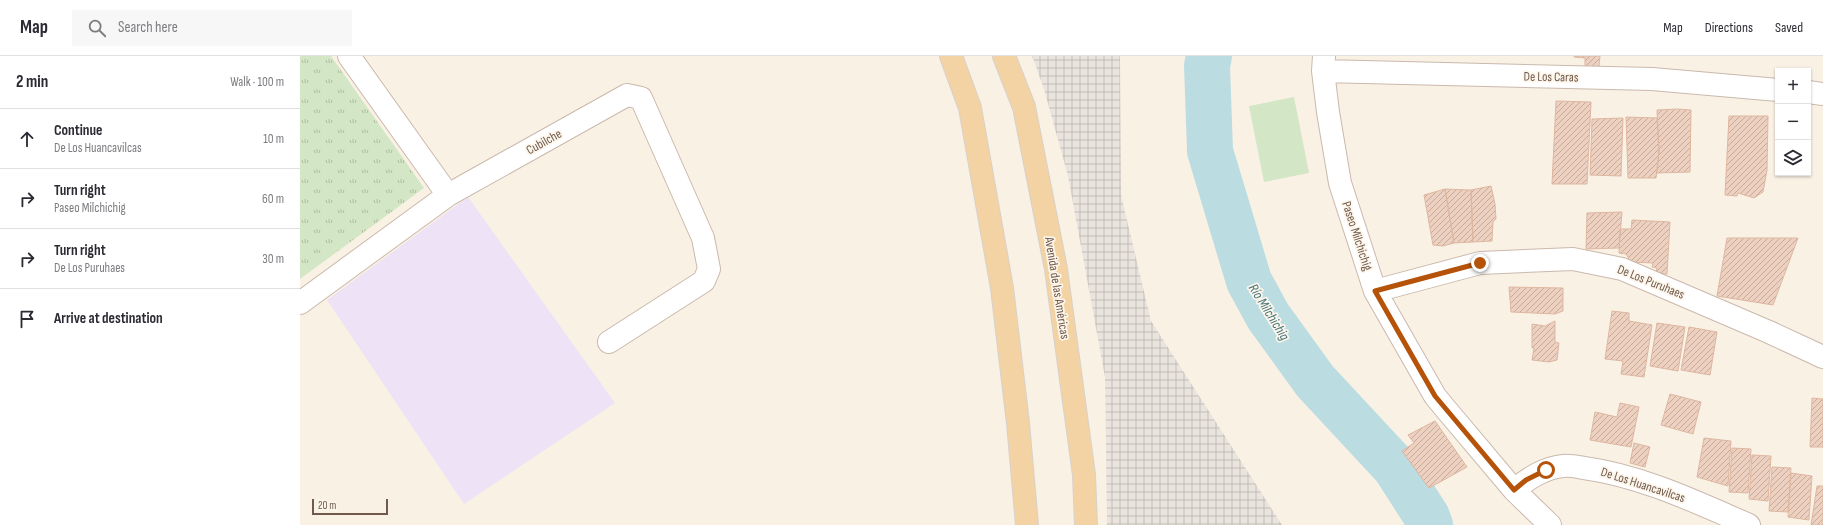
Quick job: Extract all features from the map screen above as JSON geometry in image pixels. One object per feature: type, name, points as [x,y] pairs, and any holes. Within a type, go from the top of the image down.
[{"type":"main road","points":[[951,56],[970,108],[1002,288],[1018,423],[1027,525]]},
{"type":"main road","name":"Avenida de las Américas","points":[[1004,56],[1024,107],[1056,269],[1084,475],[1086,525]]},
{"type":"street","points":[[349,56],[448,195]]},
{"type":"street","name":"De Los Caras","points":[[1323,64],[1652,79],[1775,90]]},
{"type":"street","name":"Paseo Milchichig","points":[[1323,64],[1340,183],[1375,291],[1435,396],[1514,490],[1550,525]]},
{"type":"street","points":[[1811,92],[1823,94]]},
{"type":"street","name":"Cubilche","points":[[300,303],[448,195],[627,95],[641,98],[703,238],[709,269],[704,281],[609,342]]},
{"type":"street","name":"De Los Puruhaes","points":[[1375,291],[1480,263],[1573,259],[1622,269],[1769,332],[1823,357]]},
{"type":"street","name":"De Los Huancavilcas","points":[[1514,490],[1526,480],[1546,470],[1565,465],[1599,470],[1630,478],[1749,525]]},
{"type":"shaded area","points":[[1032,56],[1120,56],[1121,195],[1151,321],[1282,525],[1107,525],[1105,377],[1068,176],[1044,89]]},
{"type":"shaded area","points":[[468,197],[615,403],[464,504],[327,300]]},
{"type":"green space","points":[[300,56],[331,56],[424,188],[300,279]]},
{"type":"green space","points":[[1294,97],[1309,173],[1264,182],[1249,106]]},
{"type":"building","points":[[1574,56],[1600,56],[1599,66],[1585,67],[1585,58]]},
{"type":"building","points":[[1556,101],[1591,102],[1587,184],[1552,184]]},
{"type":"building","points":[[1657,110],[1691,110],[1690,172],[1657,173],[1659,151]]},
{"type":"building","points":[[1729,116],[1768,116],[1767,170],[1763,192],[1754,198],[1738,193],[1737,196],[1725,195]]},
{"type":"building","points":[[1626,117],[1657,118],[1659,151],[1656,178],[1628,178]]},
{"type":"building","points":[[1623,118],[1621,176],[1590,175],[1592,119]]},
{"type":"building","points":[[1491,186],[1495,204],[1496,219],[1493,222],[1492,241],[1473,242],[1471,190]]},
{"type":"building","points":[[1445,189],[1454,243],[1443,246],[1433,245],[1424,195]]},
{"type":"building","points":[[1445,189],[1471,190],[1473,242],[1454,243]]},
{"type":"building","points":[[1622,212],[1619,248],[1586,249],[1587,213]]},
{"type":"building","points":[[1632,220],[1670,222],[1667,274],[1656,273],[1657,268],[1652,267],[1653,263],[1631,262],[1626,254],[1619,253],[1620,229],[1631,229]]},
{"type":"building","points":[[1727,238],[1798,238],[1773,305],[1717,296]]},
{"type":"building","points":[[1509,287],[1563,288],[1563,311],[1555,314],[1511,312]]},
{"type":"building","points":[[1612,311],[1629,313],[1629,321],[1652,325],[1644,377],[1621,374],[1623,361],[1605,359]]},
{"type":"building","points":[[1555,321],[1555,342],[1559,343],[1557,360],[1549,362],[1532,360],[1534,348],[1532,348],[1532,324],[1545,326]]},
{"type":"building","points":[[1657,323],[1685,327],[1678,371],[1650,366]]},
{"type":"building","points":[[1689,327],[1717,332],[1710,375],[1681,370]]},
{"type":"building","points":[[1670,394],[1701,402],[1693,434],[1661,425]]},
{"type":"building","points":[[1812,398],[1823,399],[1823,447],[1810,447]]},
{"type":"building","points":[[1620,403],[1639,407],[1631,447],[1590,440],[1595,412],[1617,417]]},
{"type":"building","points":[[1435,421],[1467,467],[1429,488],[1402,451],[1414,443],[1408,435]]},
{"type":"building","points":[[1704,438],[1731,441],[1728,486],[1697,477]]},
{"type":"building","points":[[1634,443],[1650,447],[1645,467],[1630,463]]},
{"type":"building","points":[[1732,448],[1751,449],[1748,493],[1729,492]]},
{"type":"building","points":[[1752,455],[1771,456],[1768,501],[1749,499]]},
{"type":"building","points":[[1772,467],[1791,468],[1788,512],[1769,511]]},
{"type":"building","points":[[1791,473],[1812,476],[1809,520],[1788,517]]},
{"type":"building","points":[[1817,486],[1823,486],[1823,525],[1811,525]]},
{"type":"waterway","name":"Río Milchichig","points":[[1209,56],[1207,66],[1210,151],[1249,281],[1268,316],[1315,381],[1395,467],[1427,517],[1430,525]]},
{"type":"route","points":[[1480,263],[1375,291],[1435,396],[1514,490],[1526,480],[1546,470]]}]
